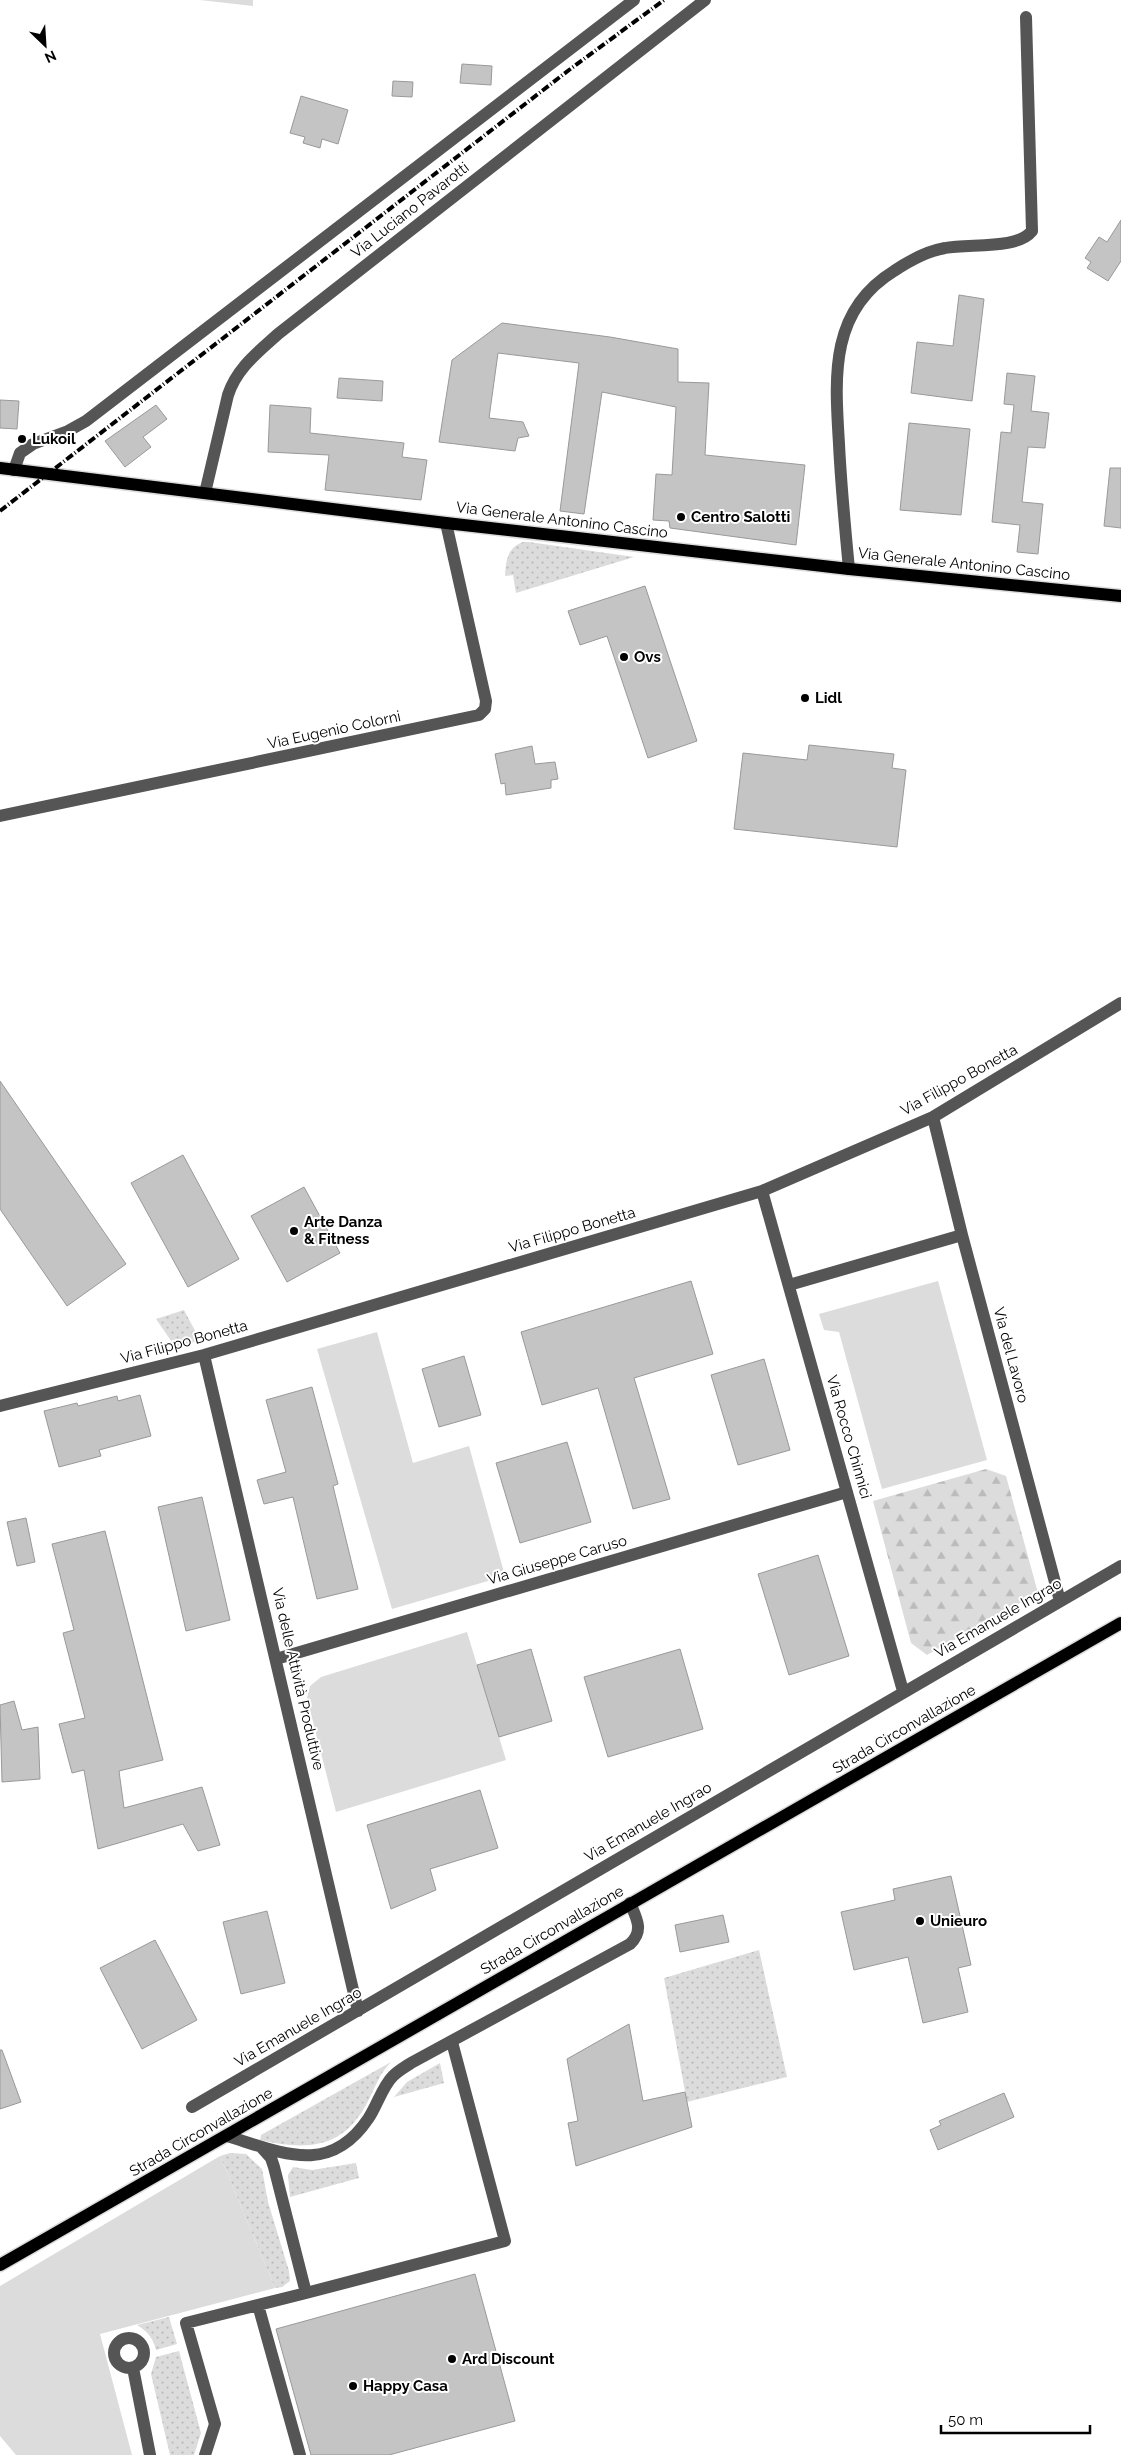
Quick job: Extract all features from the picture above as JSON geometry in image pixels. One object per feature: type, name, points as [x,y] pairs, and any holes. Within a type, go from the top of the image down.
[{"type":"main road","name":"Via Generale Antonino Cascino","points":[[0,468],[446,523],[849,569],[1121,596]]},
{"type":"main road","name":"Strada Circonvallazione","points":[[0,2265],[1121,1623]]},
{"type":"main road","points":[[0,2257],[28,2249]]},
{"type":"street","points":[[14,470],[20,453],[33,444],[68,431],[86,421],[634,0]]},
{"type":"street","name":"Via Luciano Pavarotti","points":[[205,493],[228,395],[233,380],[241,368],[286,328],[705,0]]},
{"type":"street","points":[[849,569],[835,382],[849,319],[858,301],[868,290],[883,277],[920,257],[959,245],[1014,242],[1028,236],[1032,231],[1034,223],[1026,18]]},
{"type":"street","name":"Via Eugenio Colorni","points":[[0,816],[479,715],[485,709],[486,701],[446,523]]},
{"type":"street","name":"Via Filippo Bonetta","points":[[0,1406],[204,1355],[762,1191],[933,1117],[1121,1003]]},
{"type":"street","name":"Via del Lavoro","points":[[933,1117],[962,1235],[1060,1601]]},
{"type":"street","name":"Via Rocco Chinnici","points":[[762,1191],[903,1691]]},
{"type":"street","points":[[789,1285],[962,1235]]},
{"type":"street","name":"Via delle Attività Produttive","points":[[204,1355],[358,2011]]},
{"type":"street","name":"Via Giuseppe Caruso","points":[[276,1659],[847,1492]]},
{"type":"street","name":"Via Emanuele Ingrao","points":[[192,2107],[903,1691],[1121,1566]]},
{"type":"street","points":[[227,2136],[281,2154],[301,2156],[314,2155],[339,2146],[361,2129],[392,2076],[411,2062],[452,2042],[630,1944],[638,1933],[639,1926],[630,1903]]},
{"type":"street","points":[[206,2455],[215,2424],[186,2323],[505,2241],[452,2042]]},
{"type":"street","points":[[262,2148],[271,2158],[274,2167],[306,2293]]},
{"type":"street","points":[[258,2305],[300,2455]]},
{"type":"street","points":[[133,2368],[150,2455]]},
{"type":"green space","points":[[200,0],[253,0],[253,6]]},
{"type":"green space","points":[[523,542],[634,557],[516,593],[513,575],[505,576],[506,565],[511,551]]},
{"type":"green space","points":[[938,1281],[987,1460],[882,1489],[839,1332],[824,1330],[819,1314]]},
{"type":"green space","points":[[184,1310],[200,1340],[176,1348],[156,1319]]},
{"type":"green space","points":[[377,1332],[413,1463],[469,1446],[505,1576],[392,1609],[317,1349]]},
{"type":"green space","points":[[986,1469],[1006,1476],[1038,1593],[927,1655],[911,1643],[873,1501]]},
{"type":"green space","points":[[467,1632],[506,1760],[336,1812],[307,1698],[310,1686],[321,1677]]},
{"type":"green space","points":[[759,1950],[787,2077],[687,2102],[664,1978]]},
{"type":"green space","points":[[391,2062],[380,2077],[356,2120],[345,2131],[334,2138],[321,2143],[307,2145],[292,2145],[260,2140],[261,2135]]},
{"type":"green space","points":[[440,2063],[444,2083],[394,2097],[407,2082]]},
{"type":"green space","points":[[230,2153],[246,2154],[262,2169],[268,2202],[289,2271],[290,2281],[282,2287],[275,2288],[220,2156]]},
{"type":"green space","points":[[220,2156],[275,2288],[100,2334],[132,2455],[16,2455],[0,2436],[0,2286]]},
{"type":"green space","points":[[356,2163],[359,2178],[290,2197],[288,2175],[293,2167],[312,2170]]},
{"type":"green space","points":[[169,2317],[177,2344],[156,2350],[150,2336],[137,2325]]},
{"type":"green space","points":[[179,2351],[201,2433],[194,2455],[170,2455],[151,2374],[156,2357]]},
{"type":"building","points":[[462,64],[492,66],[491,85],[460,83]]},
{"type":"building","points":[[393,81],[413,82],[412,97],[392,96]]},
{"type":"building","points":[[301,96],[348,110],[338,144],[322,139],[320,148],[303,143],[305,137],[290,133]]},
{"type":"building","points":[[1121,220],[1121,261],[1108,281],[1087,268],[1091,262],[1085,258],[1099,237],[1107,242]]},
{"type":"building","points":[[959,295],[984,299],[972,401],[911,393],[917,342],[953,346]]},
{"type":"building","points":[[502,323],[610,337],[678,349],[678,382],[709,383],[705,455],[805,465],[796,545],[670,528],[669,521],[653,520],[656,474],[672,475],[676,407],[602,392],[584,514],[560,511],[579,363],[498,353],[489,418],[523,422],[529,436],[518,438],[515,451],[439,442],[452,360]]},
{"type":"building","points":[[1007,373],[1035,376],[1031,411],[1049,413],[1045,448],[1028,447],[1022,502],[1043,504],[1038,554],[1017,552],[1020,525],[992,522],[1001,432],[1011,433],[1014,405],[1004,404]]},
{"type":"building","points":[[339,378],[383,381],[382,401],[337,398]]},
{"type":"building","points":[[0,400],[19,401],[17,429],[0,428]]},
{"type":"building","points":[[156,405],[167,419],[143,437],[151,447],[125,467],[105,441]]},
{"type":"building","points":[[270,405],[311,408],[310,433],[404,443],[402,457],[427,460],[421,500],[325,490],[329,455],[268,452]]},
{"type":"building","points":[[909,423],[970,429],[961,515],[900,510]]},
{"type":"building","points":[[1110,468],[1121,468],[1121,528],[1104,526]]},
{"type":"building","points":[[645,586],[697,741],[648,758],[607,636],[580,645],[568,611]]},
{"type":"building","points":[[809,745],[894,754],[892,768],[906,770],[897,847],[734,829],[743,753],[807,760]]},
{"type":"building","points":[[532,746],[535,764],[555,762],[558,779],[551,780],[551,788],[506,795],[505,783],[501,784],[495,754]]},
{"type":"building","points":[[0,1081],[126,1264],[67,1306],[0,1209]]},
{"type":"building","points":[[183,1155],[239,1259],[188,1287],[131,1183]]},
{"type":"building","points":[[304,1187],[340,1253],[287,1282],[251,1216]]},
{"type":"building","points":[[691,1281],[713,1354],[634,1378],[670,1499],[633,1509],[598,1388],[542,1405],[521,1332]]},
{"type":"building","points":[[464,1356],[481,1415],[439,1427],[422,1369]]},
{"type":"building","points":[[764,1359],[790,1450],[738,1465],[711,1375]]},
{"type":"building","points":[[312,1387],[338,1484],[333,1486],[358,1589],[317,1599],[293,1497],[264,1504],[257,1480],[286,1472],[266,1400]]},
{"type":"building","points":[[140,1395],[151,1436],[99,1450],[101,1456],[59,1467],[44,1411],[77,1403],[78,1406],[117,1396],[118,1401]]},
{"type":"building","points":[[567,1442],[591,1522],[520,1543],[496,1463]]},
{"type":"building","points":[[202,1497],[230,1620],[186,1631],[158,1507]]},
{"type":"building","points":[[26,1518],[35,1562],[17,1566],[7,1522]]},
{"type":"building","points":[[105,1531],[163,1760],[119,1771],[124,1808],[202,1787],[220,1845],[198,1851],[183,1824],[98,1849],[84,1770],[72,1773],[59,1724],[85,1718],[63,1633],[74,1630],[52,1544]]},
{"type":"building","points":[[818,1555],[849,1656],[789,1675],[758,1574]]},
{"type":"building","points":[[531,1649],[552,1721],[499,1737],[477,1665]]},
{"type":"building","points":[[680,1649],[703,1729],[608,1757],[584,1677]]},
{"type":"building","points":[[14,1701],[22,1730],[38,1727],[40,1779],[2,1782],[0,1705]]},
{"type":"building","points":[[480,1790],[498,1848],[430,1869],[436,1890],[391,1909],[367,1825]]},
{"type":"building","points":[[951,1876],[971,1965],[958,1968],[968,2012],[923,2023],[908,1957],[854,1970],[841,1912],[895,1900],[893,1889]]},
{"type":"building","points":[[267,1911],[285,1983],[241,1994],[223,1922]]},
{"type":"building","points":[[723,1915],[729,1942],[680,1952],[675,1925]]},
{"type":"building","points":[[155,1940],[197,2020],[142,2049],[100,1968]]},
{"type":"building","points":[[629,2024],[643,2101],[685,2092],[692,2127],[576,2166],[568,2123],[578,2121],[567,2059]]},
{"type":"building","points":[[0,2050],[2,2050],[21,2102],[0,2109]]},
{"type":"building","points":[[1004,2093],[1014,2117],[938,2150],[930,2130],[941,2125],[939,2121]]},
{"type":"building","points":[[475,2274],[515,2421],[389,2455],[311,2455],[276,2329]]},
{"type":"railway","points":[[0,511],[569,70],[664,0]]},
{"type":"place","name":"Lukoil","points":[[22,439]]},
{"type":"place","name":"Centro Salotti","points":[[681,517]]},
{"type":"place","name":"Ovs","points":[[624,657]]},
{"type":"place","name":"Lidl","points":[[805,698]]},
{"type":"place","name":"Arte Danza & Fitness","points":[[294,1231]]},
{"type":"place","name":"Unieuro","points":[[920,1921]]},
{"type":"place","name":"Ard Discount","points":[[452,2359]]},
{"type":"place","name":"Happy Casa","points":[[353,2386]]}]
